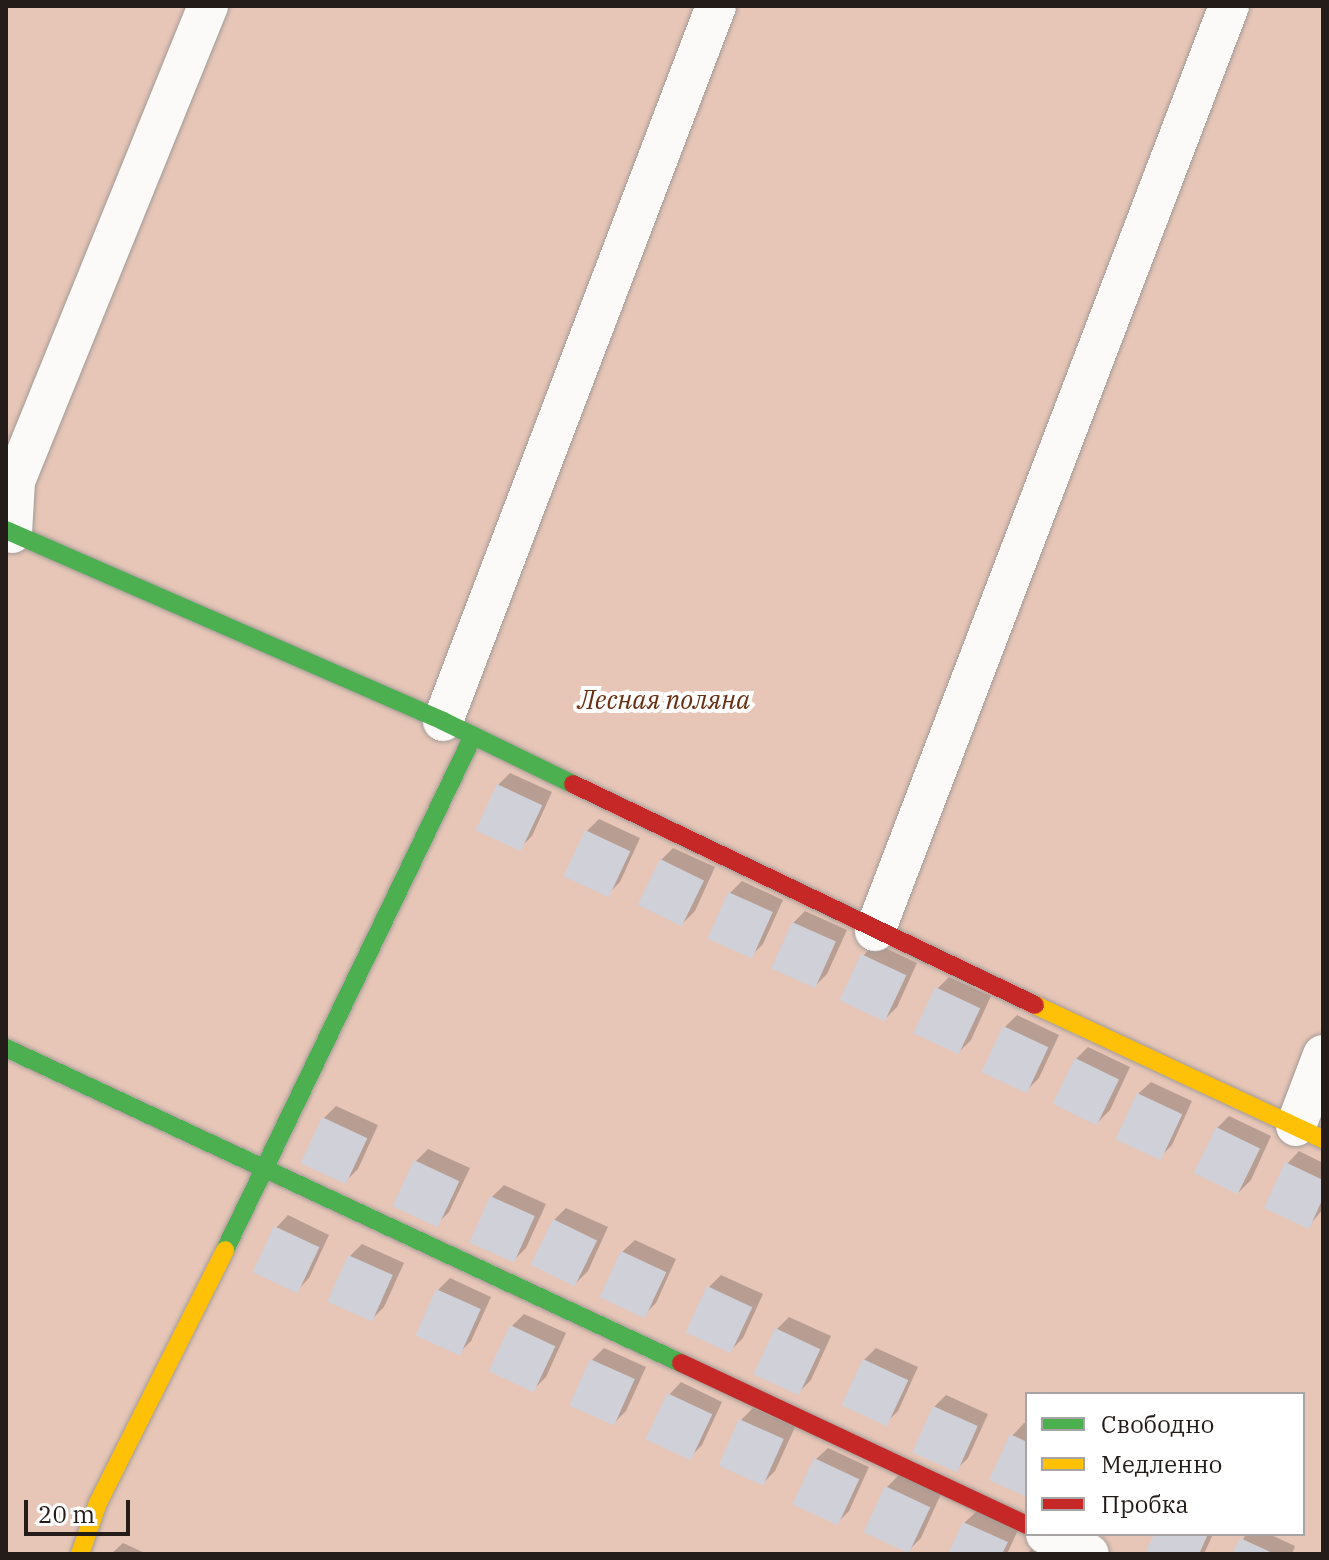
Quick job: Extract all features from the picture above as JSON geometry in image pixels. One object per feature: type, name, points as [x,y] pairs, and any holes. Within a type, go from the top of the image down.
[{"type":"street","points":[[208,6],[15,481],[9,532],[458,729],[875,931],[1309,1132],[1323,1055]]},
{"type":"street","points":[[80,1554],[98,1503],[265,1170],[458,729],[716,6]]},
{"type":"street","points":[[875,931],[1229,6]]},
{"type":"street","points":[[6,1048],[1025,1524]]},
{"type":"street","points":[[1050,1536],[1089,1554]]},
{"type":"green space","name":"Лесная поляна","points":[[6,6],[1323,6],[1323,1554],[6,1554]]},
{"type":"building","points":[[497,784],[542,805],[521,851],[475,830]]},
{"type":"building","points":[[585,830],[630,851],[609,897],[563,876]]},
{"type":"building","points":[[660,859],[704,880],[682,926],[638,905]]},
{"type":"building","points":[[728,892],[773,912],[752,959],[707,939]]},
{"type":"building","points":[[792,922],[836,942],[815,988],[771,969]]},
{"type":"building","points":[[861,954],[906,975],[885,1021],[839,1000]]},
{"type":"building","points":[[935,987],[980,1008],[959,1054],[913,1033]]},
{"type":"building","points":[[1003,1026],[1048,1047],[1027,1093],[981,1072]]},
{"type":"building","points":[[1075,1058],[1119,1079],[1097,1125],[1053,1104]]},
{"type":"building","points":[[1137,1093],[1182,1114],[1161,1160],[1115,1139]]},
{"type":"building","points":[[322,1117],[367,1138],[346,1184],[300,1163]]},
{"type":"building","points":[[1216,1127],[1260,1148],[1238,1194],[1194,1173]]},
{"type":"building","points":[[414,1160],[459,1181],[438,1227],[392,1206]]},
{"type":"building","points":[[1285,1162],[1323,1180],[1323,1198],[1309,1229],[1264,1208]]},
{"type":"building","points":[[490,1196],[535,1216],[514,1263],[469,1243]]},
{"type":"building","points":[[553,1219],[597,1240],[575,1286],[531,1265]]},
{"type":"building","points":[[274,1226],[319,1247],[298,1293],[252,1272]]},
{"type":"building","points":[[621,1251],[666,1272],[645,1318],[599,1297]]},
{"type":"building","points":[[348,1255],[393,1275],[372,1322],[327,1302]]},
{"type":"building","points":[[707,1286],[752,1307],[731,1353],[685,1332]]},
{"type":"building","points":[[436,1289],[481,1309],[460,1356],[415,1336]]},
{"type":"building","points":[[510,1325],[555,1346],[534,1392],[488,1371]]},
{"type":"building","points":[[775,1328],[820,1349],[799,1395],[753,1374]]},
{"type":"building","points":[[590,1359],[635,1379],[614,1426],[569,1406]]},
{"type":"building","points":[[863,1359],[908,1380],[887,1426],[841,1405]]},
{"type":"building","points":[[667,1393],[712,1414],[691,1460],[645,1439]]},
{"type":"building","points":[[933,1406],[978,1426],[957,1473],[912,1453]]},
{"type":"building","points":[[739,1419],[784,1439],[763,1486],[718,1466]]},
{"type":"building","points":[[1010,1434],[1025,1441],[1025,1496],[989,1480]]},
{"type":"building","points":[[814,1458],[859,1479],[838,1525],[792,1504]]},
{"type":"building","points":[[885,1486],[930,1507],[909,1553],[863,1532]]},
{"type":"building","points":[[963,1522],[1008,1542],[1002,1554],[948,1554]]},
{"type":"building","points":[[1153,1536],[1207,1536],[1199,1554],[1152,1554],[1146,1551]]},
{"type":"building","points":[[1240,1538],[1275,1554],[1232,1554]]},
{"type":"traffic: fast","points":[[6,530],[443,721],[573,784]]},
{"type":"traffic: fast","points":[[225,1250],[473,736]]},
{"type":"traffic: fast","points":[[6,1048],[681,1363]]},
{"type":"traffic: slow","points":[[1035,1005],[1323,1139]]},
{"type":"traffic: slow","points":[[80,1554],[98,1503],[225,1250]]},
{"type":"traffic: jam","points":[[573,784],[1035,1005]]},
{"type":"traffic: jam","points":[[681,1363],[1025,1524]]}]
